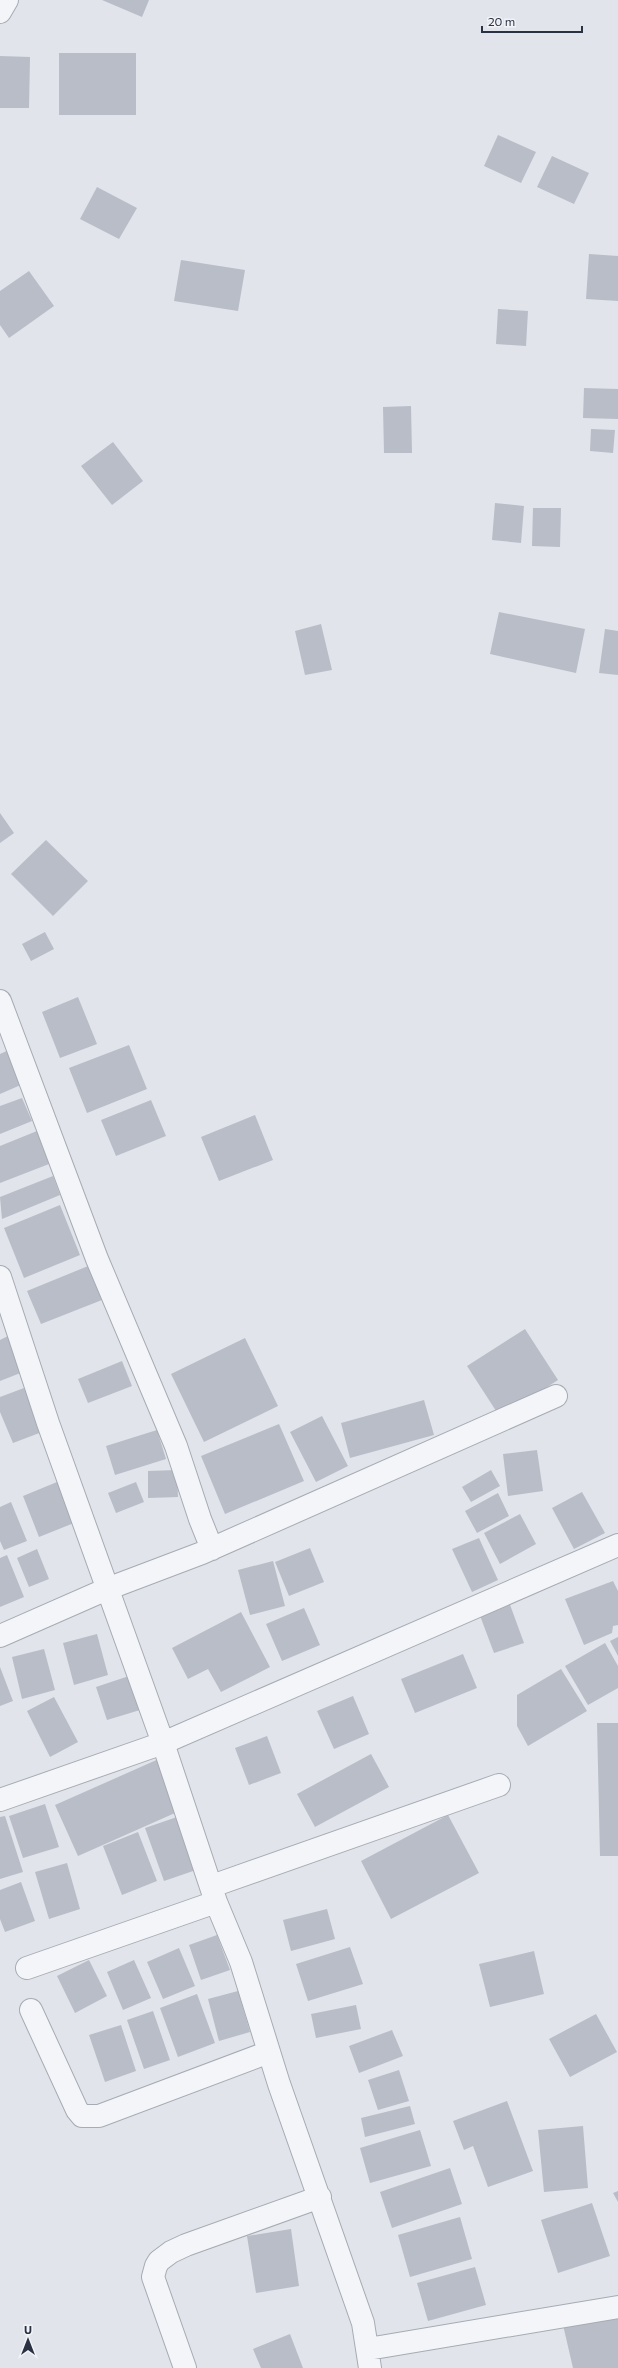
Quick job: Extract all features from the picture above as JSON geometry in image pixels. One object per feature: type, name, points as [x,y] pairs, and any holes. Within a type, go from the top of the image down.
[{"type":"street","points":[[0,12],[7,0]]},
{"type":"street","points":[[0,1001],[97,1259],[176,1446],[200,1519],[212,1549]]},
{"type":"street","points":[[0,1277],[48,1423],[163,1743],[214,1894],[241,1962],[269,2052],[363,2323],[369,2358],[618,2307]]},
{"type":"street","points":[[0,1636],[107,1589],[212,1549],[556,1396]]},
{"type":"street","points":[[0,1800],[163,1743],[618,1545]]},
{"type":"street","points":[[27,1968],[214,1894],[499,1785]]},
{"type":"street","points":[[31,2010],[75,2106],[82,2116],[99,2116],[269,2052]]},
{"type":"street","points":[[185,2368],[154,2283],[156,2266],[171,2252],[186,2245],[320,2197]]},
{"type":"building","points":[[102,0],[149,0],[142,17]]},
{"type":"building","points":[[59,53],[136,53],[136,115],[59,115]]},
{"type":"building","points":[[0,56],[30,57],[29,108],[0,108]]},
{"type":"building","points":[[498,135],[536,152],[521,183],[484,166]]},
{"type":"building","points":[[552,156],[589,173],[574,204],[537,187]]},
{"type":"building","points":[[97,187],[137,208],[119,239],[80,219]]},
{"type":"building","points":[[589,254],[618,256],[618,301],[586,299]]},
{"type":"building","points":[[181,260],[245,270],[238,311],[174,301]]},
{"type":"building","points":[[29,271],[54,306],[9,338],[0,325],[0,291]]},
{"type":"building","points":[[498,309],[528,311],[526,346],[496,344]]},
{"type":"building","points":[[584,388],[618,389],[618,419],[583,418]]},
{"type":"building","points":[[411,406],[412,453],[384,453],[383,407]]},
{"type":"building","points":[[591,429],[615,430],[613,453],[590,451]]},
{"type":"building","points":[[113,442],[143,481],[112,505],[81,466]]},
{"type":"building","points":[[495,503],[524,506],[521,543],[492,540]]},
{"type":"building","points":[[533,508],[561,508],[560,547],[532,546]]},
{"type":"building","points":[[499,612],[585,629],[576,673],[490,654]]},
{"type":"building","points":[[321,624],[332,670],[305,675],[295,631]]},
{"type":"building","points":[[605,629],[618,631],[618,675],[599,673]]},
{"type":"building","points":[[0,813],[14,833],[0,843]]},
{"type":"building","points":[[46,840],[88,881],[53,916],[11,874]]},
{"type":"building","points":[[45,932],[54,949],[31,961],[22,944]]},
{"type":"building","points":[[78,997],[97,1044],[60,1058],[42,1012]]},
{"type":"building","points":[[129,1045],[147,1089],[87,1113],[69,1068]]},
{"type":"building","points":[[9,1050],[23,1084],[0,1094],[0,1054]]},
{"type":"building","points":[[22,1098],[32,1121],[0,1134],[0,1106]]},
{"type":"building","points":[[151,1100],[166,1136],[116,1156],[101,1120]]},
{"type":"building","points":[[255,1115],[273,1160],[219,1181],[201,1137]]},
{"type":"building","points":[[37,1131],[49,1164],[0,1183],[0,1146]]},
{"type":"building","points":[[53,1176],[60,1195],[2,1219],[0,1197]]},
{"type":"building","points":[[60,1205],[80,1255],[24,1278],[4,1228]]},
{"type":"building","points":[[93,1264],[107,1298],[41,1324],[27,1291]]},
{"type":"building","points":[[525,1329],[558,1380],[500,1417],[467,1366]]},
{"type":"building","points":[[8,1336],[23,1372],[0,1381],[0,1340]]},
{"type":"building","points":[[245,1338],[278,1406],[204,1442],[171,1374]]},
{"type":"building","points":[[122,1361],[132,1386],[88,1403],[78,1379]]},
{"type":"building","points":[[24,1388],[42,1432],[13,1443],[0,1412],[0,1397]]},
{"type":"building","points":[[424,1400],[434,1435],[350,1458],[341,1423]]},
{"type":"building","points":[[322,1416],[348,1466],[316,1482],[290,1432]]},
{"type":"building","points":[[279,1424],[304,1481],[225,1514],[201,1456]]},
{"type":"building","points":[[157,1430],[166,1459],[115,1475],[106,1446]]},
{"type":"building","points":[[537,1450],[543,1491],[508,1496],[503,1454]]},
{"type":"building","points":[[177,1470],[178,1497],[148,1498],[148,1471]]},
{"type":"building","points":[[491,1470],[500,1486],[471,1502],[462,1487]]},
{"type":"building","points":[[57,1482],[74,1523],[39,1537],[23,1496]]},
{"type":"building","points":[[136,1482],[144,1502],[116,1513],[108,1493]]},
{"type":"building","points":[[582,1492],[605,1533],[574,1549],[552,1508]]},
{"type":"building","points":[[498,1493],[509,1516],[477,1533],[465,1511]]},
{"type":"building","points":[[11,1502],[27,1541],[4,1550],[0,1541],[0,1507]]},
{"type":"building","points":[[520,1514],[536,1544],[500,1564],[484,1533]]},
{"type":"building","points":[[479,1538],[498,1580],[472,1592],[452,1549]]},
{"type":"building","points":[[310,1548],[324,1582],[289,1596],[275,1562]]},
{"type":"building","points":[[37,1549],[49,1579],[29,1587],[17,1558]]},
{"type":"building","points":[[7,1555],[24,1597],[0,1607],[0,1558]]},
{"type":"building","points":[[273,1561],[285,1606],[250,1615],[238,1570]]},
{"type":"building","points":[[613,1581],[618,1591],[618,1625],[613,1626],[612,1633],[584,1645],[565,1599]]},
{"type":"building","points":[[509,1602],[524,1643],[494,1653],[479,1613]]},
{"type":"building","points":[[304,1608],[320,1645],[282,1661],[266,1624]]},
{"type":"building","points":[[241,1612],[270,1667],[221,1692],[208,1669],[188,1679],[172,1648]]},
{"type":"building","points":[[97,1634],[108,1675],[74,1685],[63,1643]]},
{"type":"building","points":[[618,1637],[618,1656],[610,1641]]},
{"type":"building","points":[[605,1643],[618,1666],[618,1688],[588,1705],[565,1666]]},
{"type":"building","points":[[44,1649],[55,1690],[22,1699],[12,1657]]},
{"type":"building","points":[[463,1654],[477,1688],[415,1713],[401,1679]]},
{"type":"building","points":[[0,1667],[13,1701],[0,1706]]},
{"type":"building","points":[[561,1669],[587,1711],[528,1746],[517,1726],[517,1695]]},
{"type":"building","points":[[129,1676],[140,1710],[107,1720],[96,1687]]},
{"type":"building","points":[[353,1696],[369,1734],[334,1749],[317,1711]]},
{"type":"building","points":[[54,1697],[78,1742],[50,1757],[27,1711]]},
{"type":"building","points":[[597,1723],[618,1723],[618,1856],[600,1856]]},
{"type":"building","points":[[267,1736],[281,1773],[249,1785],[235,1748]]},
{"type":"building","points":[[371,1754],[389,1787],[315,1827],[297,1794]]},
{"type":"building","points":[[161,1758],[184,1809],[78,1856],[55,1805]]},
{"type":"building","points":[[45,1804],[59,1847],[23,1858],[9,1816]]},
{"type":"building","points":[[448,1815],[479,1873],[391,1919],[361,1861]]},
{"type":"building","points":[[5,1816],[23,1872],[0,1879],[0,1817]]},
{"type":"building","points":[[177,1817],[196,1870],[164,1881],[145,1828]]},
{"type":"building","points":[[138,1832],[157,1881],[122,1895],[103,1846]]},
{"type":"building","points":[[67,1863],[80,1909],[49,1919],[35,1872]]},
{"type":"building","points":[[21,1882],[35,1921],[5,1932],[0,1919],[0,1890]]},
{"type":"building","points":[[327,1909],[335,1939],[291,1951],[283,1920]]},
{"type":"building","points":[[217,1935],[230,1970],[201,1980],[189,1945]]},
{"type":"building","points":[[350,1947],[363,1984],[308,2001],[296,1964]]},
{"type":"building","points":[[179,1948],[195,1986],[163,1999],[147,1962]]},
{"type":"building","points":[[534,1951],[544,1994],[490,2007],[479,1964]]},
{"type":"building","points":[[89,1960],[107,1996],[75,2013],[57,1976]]},
{"type":"building","points":[[134,1960],[151,1998],[123,2010],[107,1972]]},
{"type":"building","points":[[238,1991],[250,2032],[219,2041],[208,1999]]},
{"type":"building","points":[[197,1994],[215,2043],[178,2057],[160,2008]]},
{"type":"building","points":[[356,2005],[361,2029],[316,2038],[311,2014]]},
{"type":"building","points":[[153,2011],[170,2060],[144,2069],[127,2020]]},
{"type":"building","points":[[596,2014],[617,2052],[570,2077],[549,2039]]},
{"type":"building","points":[[121,2025],[136,2071],[105,2082],[89,2035]]},
{"type":"building","points":[[392,2030],[403,2056],[359,2073],[349,2046]]},
{"type":"building","points":[[399,2070],[409,2101],[378,2110],[368,2080]]},
{"type":"building","points":[[507,2101],[533,2171],[488,2187],[473,2146],[464,2150],[453,2121]]},
{"type":"building","points":[[410,2106],[415,2124],[365,2137],[361,2118]]},
{"type":"building","points":[[583,2126],[588,2188],[544,2192],[538,2130]]},
{"type":"building","points":[[420,2130],[431,2166],[370,2183],[360,2148]]},
{"type":"building","points":[[450,2168],[462,2204],[392,2228],[380,2192]]},
{"type":"building","points":[[618,2191],[618,2202],[613,2193]]},
{"type":"building","points":[[592,2203],[610,2256],[558,2273],[541,2220]]},
{"type":"building","points":[[460,2217],[472,2259],[410,2277],[398,2235]]},
{"type":"building","points":[[291,2229],[299,2286],[256,2293],[247,2236]]},
{"type":"building","points":[[475,2267],[486,2305],[428,2321],[417,2283]]},
{"type":"building","points":[[618,2313],[618,2368],[573,2368],[563,2325]]},
{"type":"building","points":[[290,2334],[303,2368],[261,2368],[253,2349]]}]
